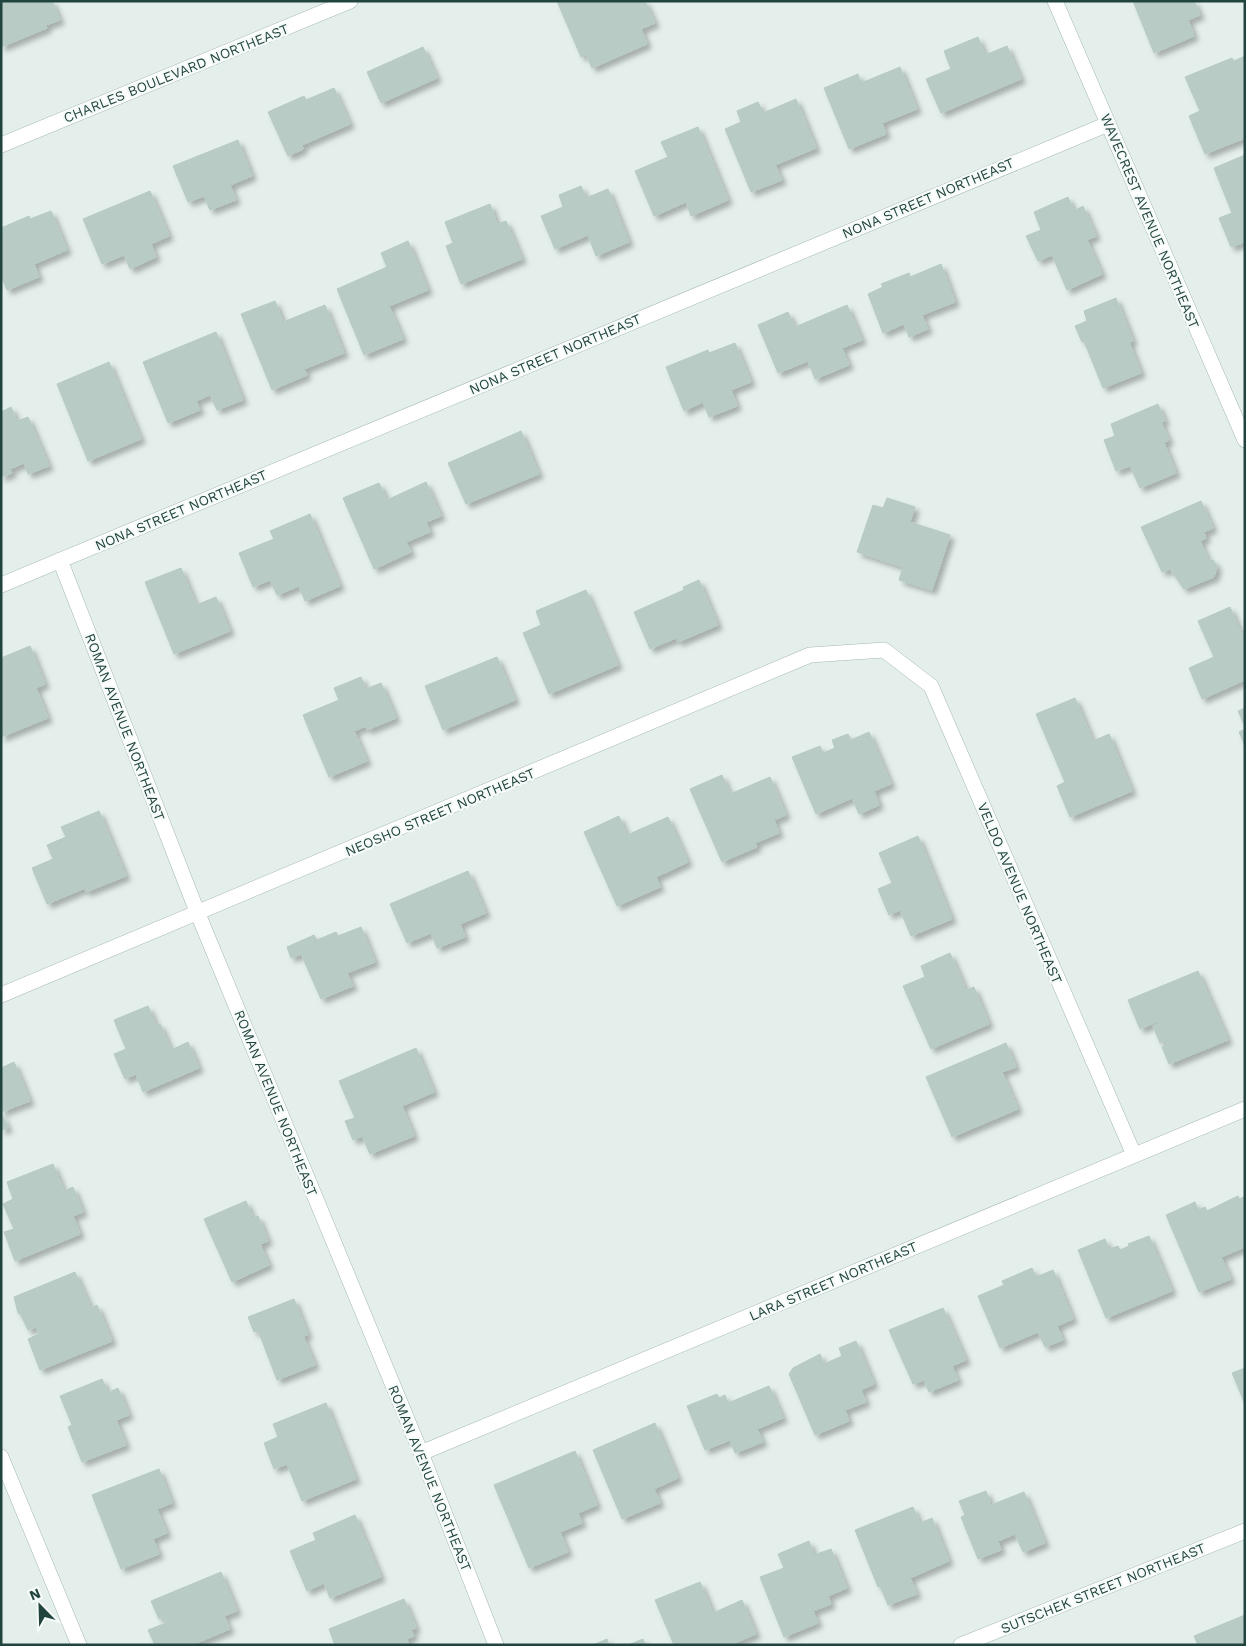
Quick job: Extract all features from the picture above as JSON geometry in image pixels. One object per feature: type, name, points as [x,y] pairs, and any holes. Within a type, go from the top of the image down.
[{"type":"street","name":"CHARLES BOULEVARD NORTHEAST","points":[[1,145],[350,1]]},
{"type":"street","name":"WAVECREST AVENUE NORTHEAST","points":[[1055,1],[1245,440]]},
{"type":"street","name":"NONA STREET NORTHEAST","points":[[1,584],[1108,124]]},
{"type":"street","name":"ROMAN AVENUE NORTHEAST","points":[[60,560],[198,914],[421,1453],[496,1645]]},
{"type":"street","name":"NEOSHO STREET NORTHEAST","points":[[1,996],[810,655],[884,650]]},
{"type":"street","name":"VELDO AVENUE NORTHEAST","points":[[884,650],[931,686],[1134,1155]]},
{"type":"street","name":"LARA STREET NORTHEAST","points":[[421,1453],[1245,1109]]},
{"type":"street","points":[[1,1457],[79,1645]]},
{"type":"street","name":"SUTSCHEK STREET NORTHEAST","points":[[961,1645],[1245,1531]]},
{"type":"building","points":[[1,1],[52,1],[60,20],[46,25],[47,28],[1,47]]},
{"type":"building","points":[[557,1],[645,1],[655,23],[641,29],[647,44],[592,68],[586,54],[581,57]]},
{"type":"building","points":[[1133,1],[1194,1],[1200,15],[1188,20],[1194,36],[1154,53]]},
{"type":"building","points":[[978,37],[985,55],[1007,46],[1021,79],[941,113],[926,79],[951,69],[944,51]]},
{"type":"building","points":[[423,47],[437,78],[381,103],[367,72]]},
{"type":"building","points":[[1245,56],[1245,138],[1205,154],[1189,116],[1200,111],[1185,77],[1232,58],[1234,61]]},
{"type":"building","points":[[900,67],[917,109],[882,123],[886,134],[849,149],[824,88],[858,74],[861,83]]},
{"type":"building","points":[[334,88],[350,124],[302,145],[303,149],[288,156],[268,112],[304,96],[306,100]]},
{"type":"building","points":[[796,99],[816,148],[775,165],[782,180],[751,192],[725,129],[741,122],[737,111],[758,102],[763,113]]},
{"type":"building","points":[[698,127],[728,200],[691,216],[686,202],[654,216],[635,171],[668,157],[661,142]]},
{"type":"building","points":[[238,140],[252,176],[230,185],[236,200],[210,210],[204,196],[188,202],[173,166]]},
{"type":"building","points":[[1245,155],[1245,242],[1231,247],[1219,218],[1232,213],[1214,168]]},
{"type":"building","points":[[581,186],[586,198],[608,189],[629,242],[596,256],[588,235],[555,249],[541,216],[563,207],[559,195]]},
{"type":"building","points":[[150,191],[169,236],[151,244],[156,257],[130,269],[124,255],[102,264],[83,219]]},
{"type":"building","points":[[1068,197],[1074,211],[1083,206],[1096,236],[1087,240],[1102,274],[1067,290],[1052,255],[1038,261],[1026,236],[1041,230],[1034,212]]},
{"type":"building","points":[[490,204],[497,224],[506,221],[522,259],[461,284],[446,246],[453,243],[445,222]]},
{"type":"building","points":[[51,211],[67,250],[34,264],[39,277],[7,290],[1,276],[1,228],[29,216],[30,219]]},
{"type":"building","points":[[408,241],[428,290],[389,306],[403,339],[364,355],[337,289],[387,267],[381,253]]},
{"type":"building","points":[[941,264],[955,302],[922,315],[928,329],[909,337],[904,324],[883,333],[868,294],[883,287],[881,284],[909,273],[910,277]]},
{"type":"building","points":[[1116,298],[1133,341],[1129,342],[1141,373],[1103,388],[1084,341],[1082,342],[1075,326],[1087,321],[1084,311]]},
{"type":"building","points":[[275,301],[283,322],[325,305],[344,353],[304,369],[307,375],[272,390],[241,314]]},
{"type":"building","points":[[847,305],[862,340],[842,348],[849,365],[815,379],[808,361],[778,373],[758,325],[788,312],[795,327]]},
{"type":"building","points":[[216,332],[243,400],[217,410],[210,395],[196,401],[200,410],[168,423],[143,362]]},
{"type":"building","points":[[735,343],[751,382],[731,390],[737,406],[709,417],[703,402],[684,411],[666,367],[708,350],[709,353]]},
{"type":"building","points":[[109,362],[141,439],[88,461],[57,384]]},
{"type":"building","points":[[1158,404],[1165,421],[1161,422],[1169,440],[1164,443],[1176,473],[1140,488],[1130,466],[1116,471],[1104,440],[1115,436],[1111,424]]},
{"type":"building","points":[[11,407],[17,421],[28,417],[49,466],[28,474],[24,463],[10,469],[12,473],[1,477],[1,412]]},
{"type":"building","points":[[521,431],[539,474],[466,504],[448,463]]},
{"type":"building","points":[[426,482],[441,516],[426,522],[430,532],[406,542],[411,552],[374,569],[343,498],[379,483],[387,500]]},
{"type":"building","points":[[887,498],[915,507],[910,522],[950,535],[932,590],[899,580],[903,567],[857,552],[873,505],[883,508]]},
{"type":"building","points":[[1201,501],[1213,528],[1204,532],[1206,538],[1200,541],[1208,559],[1214,561],[1217,568],[1214,577],[1184,589],[1170,569],[1162,572],[1141,527]]},
{"type":"building","points":[[310,514],[340,586],[305,601],[299,586],[277,595],[270,580],[253,587],[239,553],[274,539],[270,531]]},
{"type":"building","points":[[181,568],[196,605],[216,597],[230,631],[174,654],[145,582]]},
{"type":"building","points":[[699,580],[718,625],[678,642],[676,638],[650,649],[634,612],[684,590],[683,587]]},
{"type":"building","points":[[586,590],[618,665],[549,694],[523,633],[541,625],[536,611]]},
{"type":"building","points":[[1230,607],[1245,642],[1245,680],[1202,699],[1189,668],[1214,657],[1198,621]]},
{"type":"building","points":[[30,646],[45,684],[36,688],[48,718],[1,737],[1,658]]},
{"type":"building","points":[[497,657],[515,700],[443,730],[425,686]]},
{"type":"building","points":[[361,677],[366,689],[381,683],[396,718],[367,730],[366,726],[354,731],[367,761],[329,777],[303,715],[339,700],[334,688]]},
{"type":"building","points":[[1075,698],[1093,741],[1109,734],[1132,791],[1070,817],[1057,786],[1065,782],[1036,714]]},
{"type":"building","points":[[1245,708],[1245,727],[1238,711]]},
{"type":"building","points":[[1245,729],[1245,746],[1239,732]]},
{"type":"building","points":[[869,732],[891,784],[874,791],[879,805],[859,814],[852,798],[816,814],[792,757],[820,746],[823,753],[835,748],[832,740],[848,734],[851,740]]},
{"type":"building","points":[[722,775],[730,794],[770,777],[786,815],[774,820],[779,833],[755,843],[757,847],[722,862],[690,789]]},
{"type":"building","points":[[99,811],[126,876],[86,892],[85,888],[47,904],[32,868],[53,859],[47,845],[66,837],[61,827]]},
{"type":"building","points":[[619,816],[627,835],[668,817],[688,862],[656,877],[660,887],[617,906],[584,832]]},
{"type":"building","points":[[918,836],[952,919],[911,936],[900,910],[889,915],[878,889],[892,883],[879,853]]},
{"type":"building","points":[[468,871],[486,913],[460,924],[465,937],[437,948],[431,933],[407,943],[390,904]]},
{"type":"building","points":[[361,927],[375,962],[347,973],[353,986],[321,999],[301,954],[291,958],[287,947],[314,935],[317,940],[336,932],[338,936]]},
{"type":"building","points":[[950,953],[966,990],[974,987],[989,1024],[931,1049],[903,986],[925,977],[921,966]]},
{"type":"building","points":[[1198,971],[1228,1040],[1169,1064],[1162,1047],[1167,1045],[1165,1041],[1160,1043],[1153,1026],[1158,1024],[1157,1022],[1140,1029],[1128,1000]]},
{"type":"building","points":[[148,1006],[156,1025],[160,1024],[171,1050],[188,1042],[199,1068],[143,1092],[136,1074],[125,1079],[114,1054],[126,1049],[114,1020]]},
{"type":"building","points":[[1006,1043],[1016,1067],[1002,1072],[1018,1109],[952,1137],[926,1077]]},
{"type":"building","points":[[416,1048],[434,1092],[402,1106],[414,1136],[370,1154],[362,1136],[353,1140],[345,1121],[355,1118],[339,1081]]},
{"type":"building","points":[[14,1062],[30,1101],[1,1112],[1,1068]]},
{"type":"building","points":[[1,1112],[8,1128],[1,1130]]},
{"type":"building","points":[[53,1164],[64,1191],[73,1187],[83,1212],[73,1216],[80,1234],[15,1261],[4,1232],[14,1229],[3,1204],[13,1199],[7,1182]]},
{"type":"building","points":[[1238,1196],[1239,1199],[1244,1197],[1245,1199],[1245,1247],[1221,1257],[1231,1279],[1199,1292],[1166,1215],[1195,1202],[1198,1210],[1205,1207],[1207,1211]]},
{"type":"building","points":[[246,1201],[253,1218],[258,1216],[268,1241],[260,1244],[269,1265],[232,1282],[204,1219]]},
{"type":"building","points":[[1149,1236],[1172,1291],[1106,1318],[1078,1250],[1105,1239],[1109,1249],[1118,1246],[1120,1250],[1129,1246],[1128,1244]]},
{"type":"building","points":[[1032,1268],[1036,1277],[1053,1270],[1073,1319],[1057,1326],[1063,1340],[1045,1347],[1038,1332],[1000,1348],[978,1296],[1004,1285],[1002,1281]]},
{"type":"building","points":[[75,1272],[91,1308],[97,1305],[112,1341],[40,1370],[28,1339],[39,1334],[36,1327],[28,1330],[21,1315],[18,1313],[14,1297]]},
{"type":"building","points":[[294,1299],[308,1335],[303,1336],[315,1365],[277,1380],[258,1330],[254,1332],[248,1317]]},
{"type":"building","points":[[943,1308],[966,1360],[952,1366],[958,1380],[929,1392],[924,1380],[913,1384],[889,1330]]},
{"type":"building","points":[[856,1341],[874,1384],[861,1390],[866,1402],[845,1410],[849,1421],[815,1435],[789,1374],[793,1368],[820,1354],[824,1364],[842,1356],[839,1348]]},
{"type":"building","points":[[1245,1368],[1245,1404],[1232,1373]]},
{"type":"building","points":[[102,1379],[108,1393],[118,1388],[129,1415],[116,1420],[126,1445],[82,1462],[68,1427],[72,1425],[60,1396]]},
{"type":"building","points":[[769,1386],[783,1418],[757,1429],[763,1442],[735,1453],[730,1440],[705,1450],[687,1406],[717,1394],[719,1398],[725,1395],[728,1403]]},
{"type":"building","points":[[326,1403],[356,1479],[302,1501],[287,1464],[274,1469],[264,1443],[278,1437],[273,1424]]},
{"type":"building","points":[[655,1423],[678,1478],[654,1489],[660,1503],[622,1519],[593,1450]]},
{"type":"building","points":[[575,1451],[597,1505],[578,1513],[582,1523],[560,1532],[568,1552],[529,1568],[494,1485]]},
{"type":"building","points":[[159,1469],[172,1503],[157,1509],[167,1533],[153,1539],[159,1554],[121,1569],[92,1495]]},
{"type":"building","points":[[986,1491],[991,1505],[1024,1492],[1045,1543],[1023,1552],[1015,1534],[998,1541],[1001,1550],[978,1559],[961,1517],[965,1515],[959,1501]]},
{"type":"building","points":[[913,1507],[920,1523],[932,1518],[949,1561],[910,1578],[917,1594],[888,1605],[880,1586],[878,1587],[855,1530]]},
{"type":"building","points":[[355,1515],[381,1577],[330,1598],[324,1583],[307,1591],[290,1551],[316,1540],[313,1533]]},
{"type":"building","points":[[809,1541],[814,1555],[831,1549],[847,1588],[828,1596],[831,1604],[813,1611],[818,1623],[784,1637],[760,1577],[784,1568],[778,1554]]},
{"type":"building","points":[[221,1572],[237,1611],[224,1616],[230,1629],[192,1645],[155,1645],[148,1630],[166,1623],[163,1617],[159,1619],[151,1601]]},
{"type":"building","points":[[700,1582],[713,1613],[742,1600],[756,1634],[730,1645],[674,1645],[655,1600]]},
{"type":"building","points":[[404,1599],[416,1628],[411,1630],[414,1636],[407,1639],[409,1645],[335,1645],[329,1629]]},
{"type":"building","points":[[1245,1615],[1245,1645],[1198,1645],[1194,1636]]},
{"type":"building","points":[[607,1639],[609,1645],[593,1645]]},
{"type":"building","points":[[643,1639],[645,1645],[628,1645]]}]
